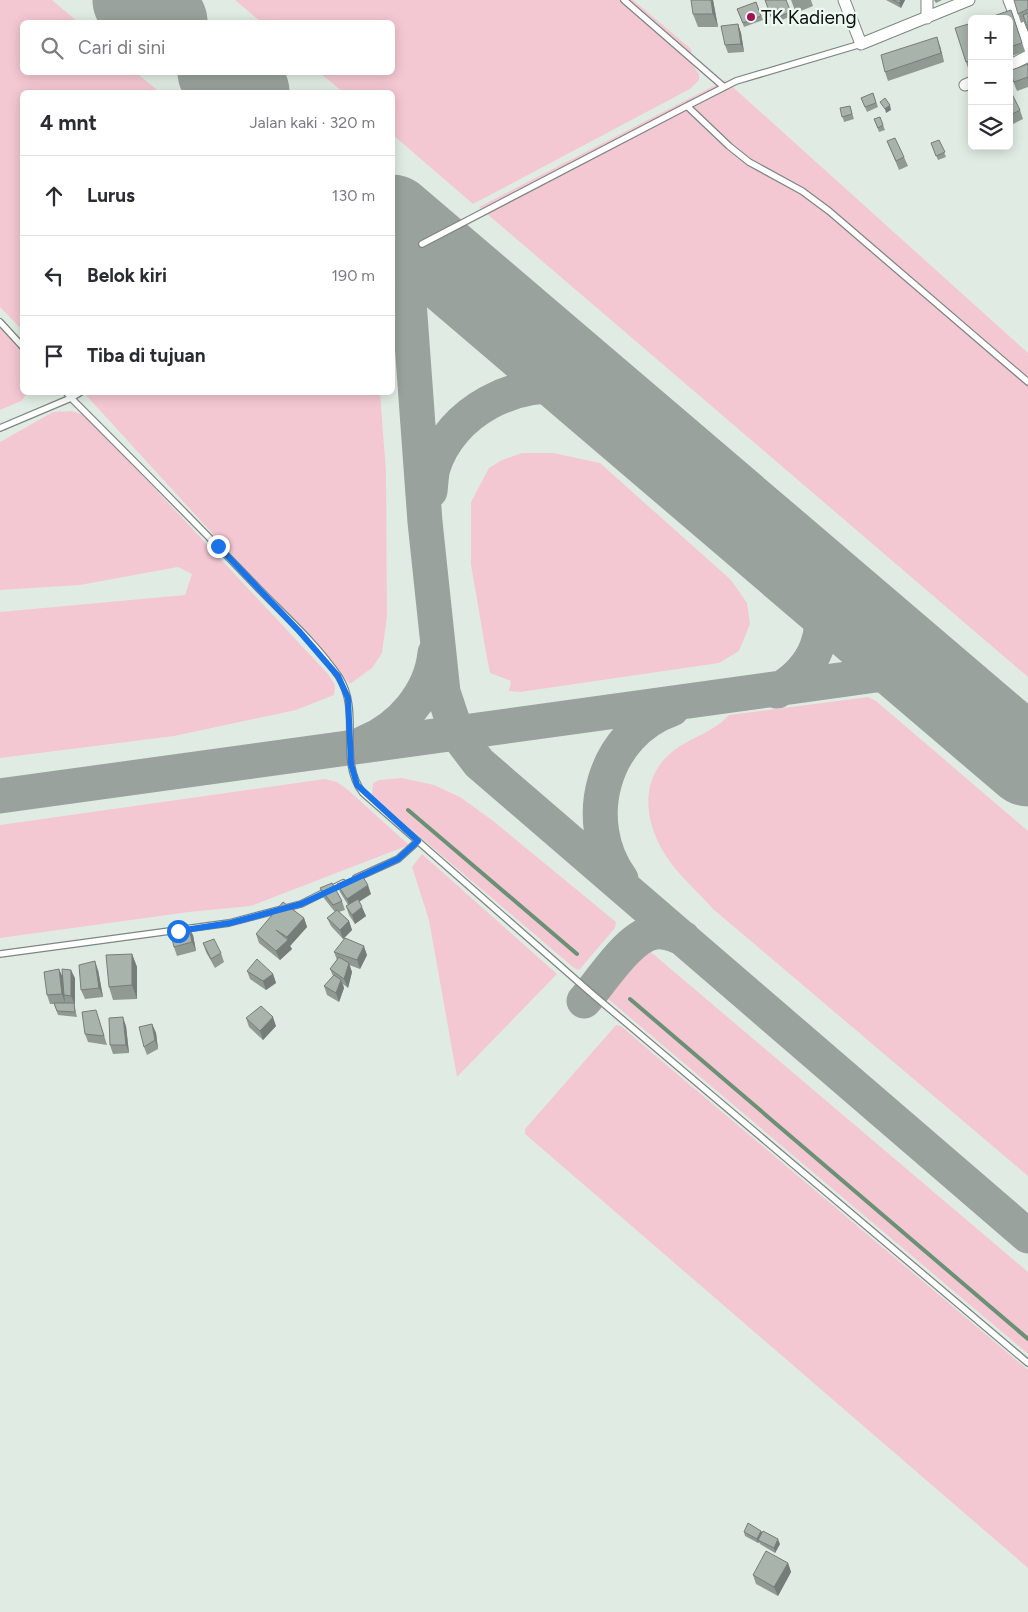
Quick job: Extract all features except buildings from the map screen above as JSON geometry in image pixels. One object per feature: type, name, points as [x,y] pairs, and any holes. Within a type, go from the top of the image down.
[{"type":"street","points":[[844,0],[861,44],[968,0]]},
{"type":"street","points":[[926,0],[926,18]]},
{"type":"street","points":[[1009,0],[1028,47]]},
{"type":"street","points":[[1013,64],[1028,56]]},
{"type":"lane","points":[[624,0],[724,87]]},
{"type":"lane","points":[[422,244],[724,87],[763,72],[861,44]]},
{"type":"lane","points":[[687,106],[729,146],[749,162],[802,191],[829,211],[1028,382]]},
{"type":"lane","points":[[0,322],[20,344]]},
{"type":"lane","points":[[68,395],[218,546],[299,631],[338,676],[345,688],[349,712],[351,764],[357,785],[591,993],[1028,1362]]},
{"type":"lane","points":[[0,428],[76,395]]},
{"type":"lane","points":[[0,954],[230,923],[301,904],[398,859],[418,841]]},
{"type":"shaded area","points":[[0,0],[52,0],[76,20],[20,20],[20,75],[139,75],[157,90],[20,90],[20,328],[0,307]]},
{"type":"shaded area","points":[[235,0],[633,0],[691,49],[692,64],[699,74],[699,80],[690,89],[473,204],[395,137],[395,90],[341,90],[322,75],[395,75],[395,20],[259,20]]},
{"type":"shaded area","points":[[725,80],[1028,353],[1028,677],[479,207]]},
{"type":"shaded area","points":[[0,326],[20,346],[20,395],[26,395],[21,401],[0,410]]},
{"type":"shaded area","points":[[86,395],[380,395],[386,471],[387,616],[382,653],[372,668],[350,684]]},
{"type":"shaded area","points":[[72,411],[87,416],[328,674],[335,685],[334,695],[296,710],[174,736],[0,758],[0,612],[185,595],[192,574],[178,567],[80,585],[0,590],[0,442],[53,412]]},
{"type":"shaded area","points":[[522,453],[553,453],[600,463],[731,580],[747,603],[750,624],[739,651],[719,663],[520,692],[509,691],[511,681],[490,673],[471,565],[471,502],[489,468],[502,460]]},
{"type":"shaded area","points":[[868,697],[876,701],[1028,831],[1028,1176],[713,909],[674,867],[665,854],[651,824],[649,793],[652,778],[660,764],[679,747],[716,726],[729,715]]},
{"type":"shaded area","points":[[402,778],[434,785],[460,797],[492,820],[616,922],[615,928],[579,970],[574,968],[372,796],[373,783],[379,780]]},
{"type":"shaded area","points":[[325,779],[337,782],[348,790],[409,845],[251,906],[189,912],[0,938],[0,825]]},
{"type":"shaded area","points":[[422,854],[557,974],[457,1077],[429,920],[412,867]]},
{"type":"shaded area","points":[[646,950],[652,953],[1028,1272],[1028,1354],[608,999],[609,988],[639,954]]},
{"type":"shaded area","points":[[616,1025],[621,1026],[1028,1370],[1028,1568],[525,1134],[525,1129]]},
{"type":"waterway","points":[[408,810],[577,954]]},
{"type":"waterway","points":[[630,999],[1028,1339]]},
{"type":"taxiway","points":[[395,231],[400,242],[407,274],[425,522],[443,692],[457,734],[479,763],[1028,1236]]},
{"type":"taxiway","points":[[430,491],[433,468],[442,448],[454,430],[470,415],[509,393],[553,386],[574,388],[609,404]]},
{"type":"taxiway","points":[[777,691],[803,671],[817,647],[823,619],[823,587]]},
{"type":"taxiway","points":[[364,743],[390,728],[412,707],[421,695],[427,682],[435,653]]},
{"type":"taxiway","points":[[0,796],[876,675],[912,677],[945,691]]},
{"type":"taxiway","points":[[621,879],[608,856],[602,831],[600,806],[605,781],[614,758],[629,738],[648,721],[672,709]]},
{"type":"taxiway","points":[[584,1001],[617,960],[636,941],[656,932],[683,938]]},
{"type":"runway","points":[[137,0],[161,20]]},
{"type":"runway","points":[[225,75],[243,90]]},
{"type":"runway","points":[[395,222],[1028,762]]},
{"type":"place","name":"TK Kadieng","points":[[751,17]]},
{"type":"route","points":[[178,931],[230,923],[301,904],[337,886],[390,864],[418,841],[363,793],[357,785],[351,764],[348,698],[338,676],[311,644],[218,546]]}]
